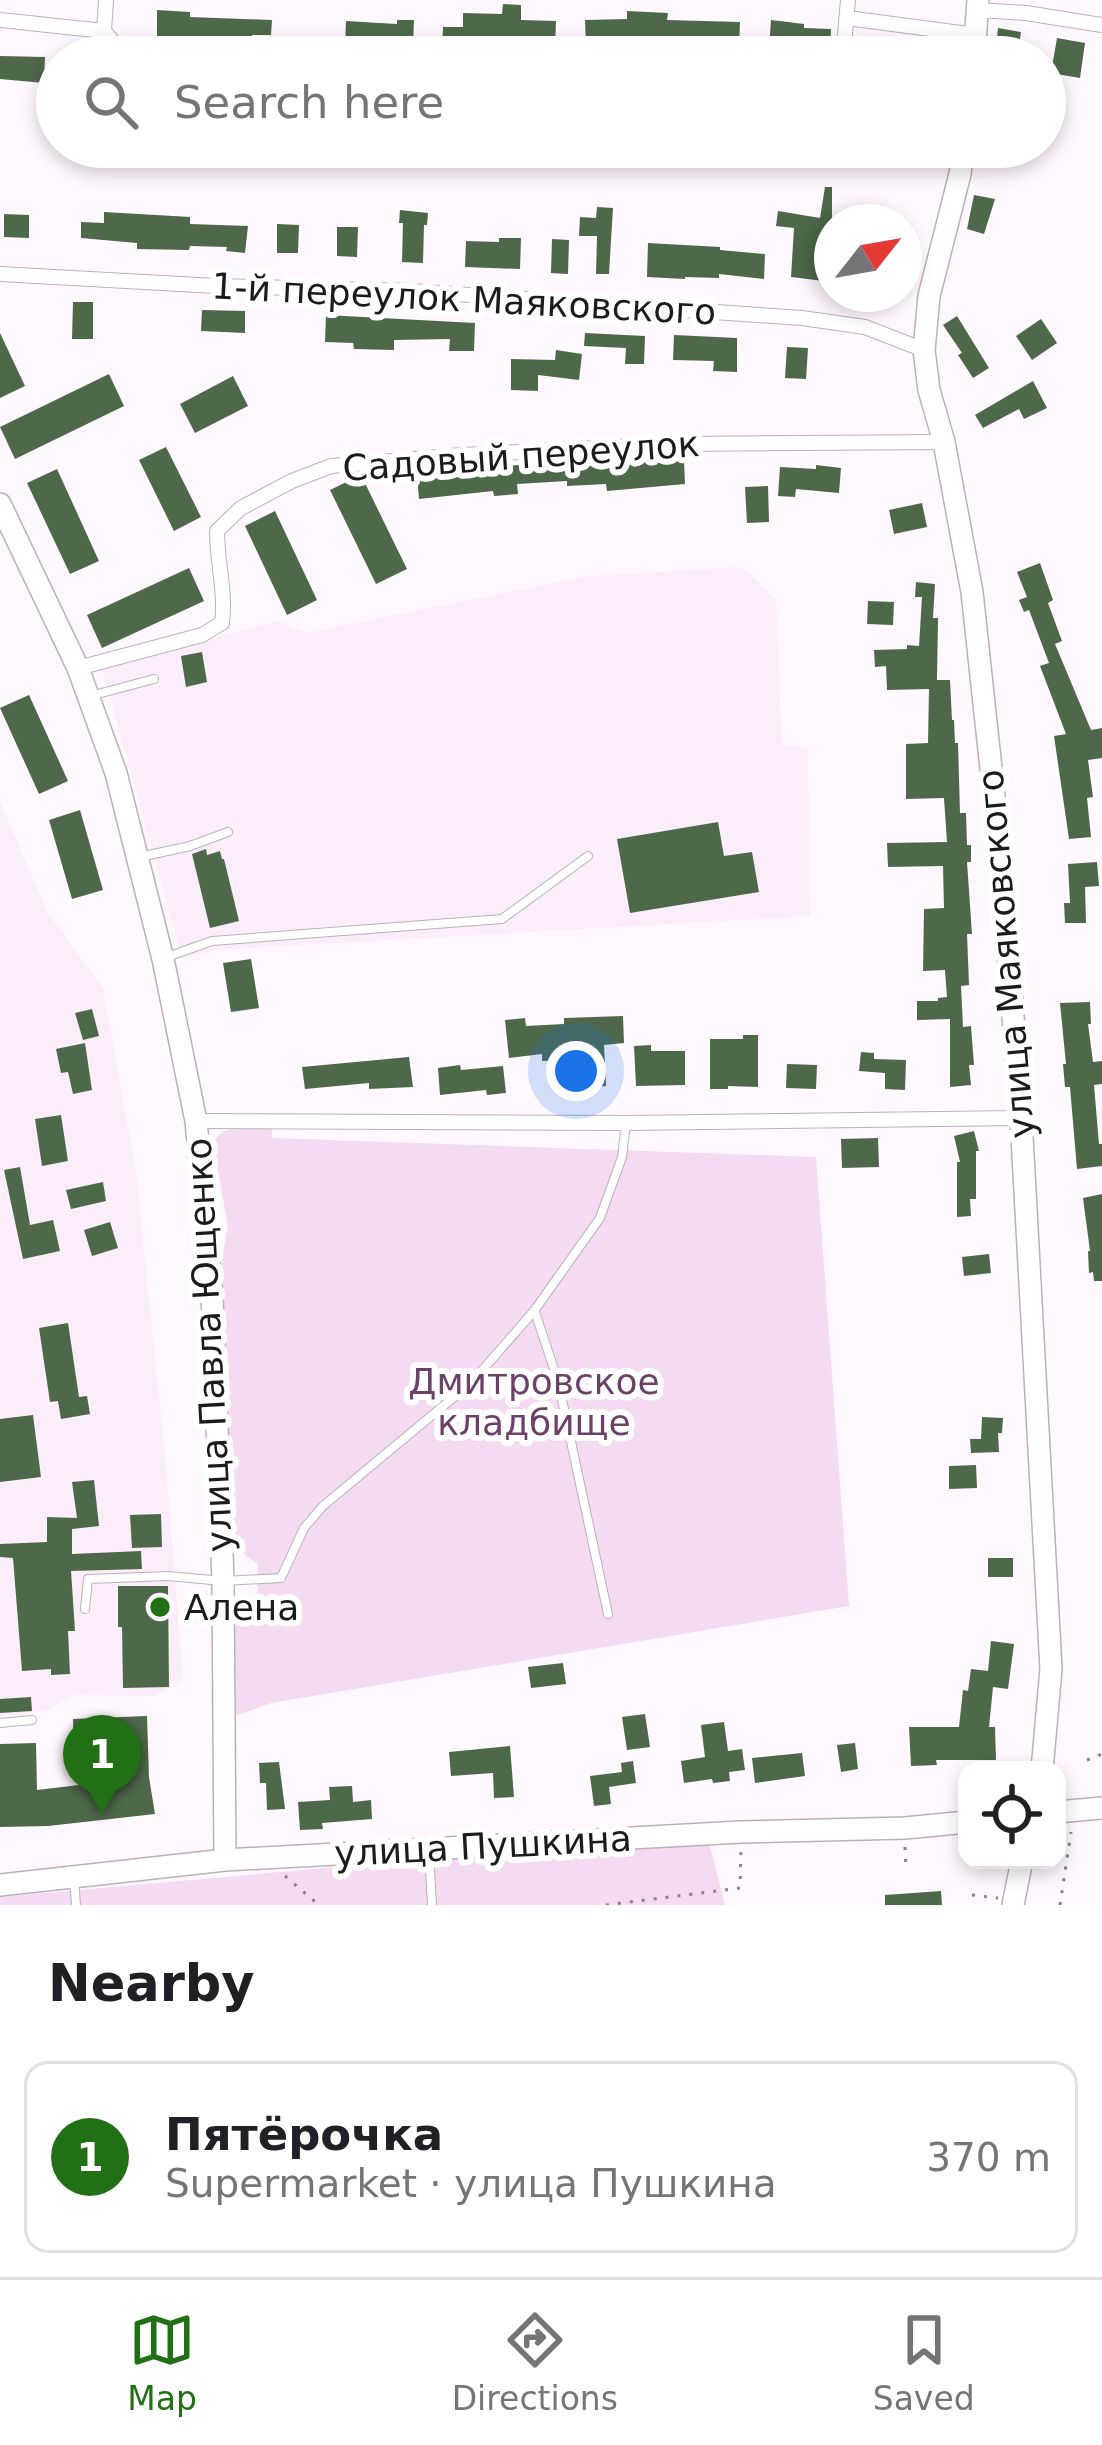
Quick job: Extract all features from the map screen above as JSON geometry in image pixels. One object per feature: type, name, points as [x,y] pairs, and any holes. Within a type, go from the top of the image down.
[{"type":"street","points":[[104,31],[106,0]]},
{"type":"street","points":[[845,36],[848,0]]},
{"type":"street","points":[[976,36],[978,5],[1102,25]]},
{"type":"street","points":[[847,18],[929,36]]},
{"type":"street","points":[[0,20],[104,31],[108,36]]},
{"type":"street","name":"улица Маяковского","points":[[961,168],[929,296],[924,350],[975,616],[1000,852],[1021,1118],[1051,1670],[1043,1761]]},
{"type":"street","name":"1-й переулок Маяковского","points":[[0,274],[411,291],[802,318],[865,327],[924,350]]},
{"type":"street","name":"Садовый переулок","points":[[78,668],[202,635],[222,623],[225,598],[217,531],[241,508],[331,466],[675,444],[944,442]]},
{"type":"street","name":"улица Павла Ющенко","points":[[0,504],[78,668],[116,773],[163,959],[196,1121],[212,1296],[223,1581],[225,1859]]},
{"type":"street","points":[[196,1121],[1021,1118]]},
{"type":"street","points":[[1066,1810],[1102,1808]]},
{"type":"street","name":"улица Пушкина","points":[[0,1885],[225,1859],[958,1823]]},
{"type":"street","points":[[1013,1905],[1020,1869]]},
{"type":"lane","points":[[89,696],[154,680]]},
{"type":"lane","points":[[139,857],[229,832]]},
{"type":"lane","points":[[163,959],[212,941],[502,919],[588,856]]},
{"type":"lane","points":[[85,1609],[88,1580],[281,1578],[304,1528],[322,1506],[472,1382],[534,1310],[600,1218],[622,1157],[626,1123]]},
{"type":"lane","points":[[534,1310],[558,1381],[608,1614]]},
{"type":"lane","points":[[0,1723],[32,1720]]},
{"type":"lane","points":[[429,1849],[432,1905]]},
{"type":"lane","points":[[74,1877],[76,1905]]},
{"type":"path","points":[[1087,1760],[1102,1754]]},
{"type":"path","points":[[606,1905],[740,1888],[741,1832]]},
{"type":"path","points":[[266,1859],[319,1905]]},
{"type":"path","points":[[1060,1905],[1062,1869]]},
{"type":"shaded area","points":[[743,567],[776,599],[782,746],[808,748],[810,916],[216,950],[182,959],[102,668],[278,621],[307,633],[588,576]]},
{"type":"shaded area","points":[[0,802],[48,913],[103,988],[136,1173],[183,1679],[154,1696],[75,1695],[47,1710],[0,1717]]},
{"type":"green space","name":"Дмитровское кладбище","points":[[272,1126],[272,1138],[816,1157],[849,1606],[271,1703],[236,1716],[235,1630],[239,1617],[257,1601],[258,1564],[240,1549],[231,1527],[222,1259],[228,1226],[213,1144],[230,1129]]},
{"type":"green space","points":[[707,1834],[725,1905],[0,1905],[0,1897]]},
{"type":"building","points":[[503,4],[521,5],[521,20],[556,21],[555,36],[443,36],[443,27],[463,27],[463,13],[502,14]]},
{"type":"building","points":[[157,10],[190,12],[190,17],[272,20],[271,35],[157,36]]},
{"type":"building","points":[[627,11],[668,13],[667,20],[740,22],[739,36],[586,36],[585,20],[627,19]]},
{"type":"building","points":[[397,20],[414,20],[413,36],[345,36],[346,21],[397,24]]},
{"type":"building","points":[[771,20],[831,29],[831,36],[770,36]]},
{"type":"building","points":[[998,28],[1021,32],[1020,36],[997,36]]},
{"type":"building","points":[[1066,40],[1085,43],[1080,78],[1066,76]]},
{"type":"building","points":[[0,56],[36,57],[36,82],[0,79]]},
{"type":"building","points":[[825,187],[832,187],[832,204],[822,204]]},
{"type":"building","points":[[974,195],[995,199],[984,234],[967,229]]},
{"type":"building","points":[[597,207],[613,208],[609,274],[596,274],[597,236],[579,236],[580,217],[596,218]]},
{"type":"building","points":[[400,210],[428,213],[423,263],[402,262]]},
{"type":"building","points":[[778,211],[814,217],[814,280],[791,277],[794,228],[776,226]]},
{"type":"building","points":[[104,212],[190,217],[190,224],[248,226],[245,253],[226,251],[227,247],[137,249],[137,243],[81,238],[81,222],[104,223]]},
{"type":"building","points":[[4,214],[29,215],[29,238],[4,237]]},
{"type":"building","points":[[277,224],[299,225],[298,253],[277,253]]},
{"type":"building","points":[[337,227],[358,227],[357,257],[337,256]]},
{"type":"building","points":[[499,238],[521,238],[520,269],[465,267],[466,241],[499,242]]},
{"type":"building","points":[[552,239],[569,240],[568,274],[551,273]]},
{"type":"building","points":[[648,243],[765,254],[764,279],[719,274],[719,278],[647,277]]},
{"type":"building","points":[[73,302],[93,302],[93,339],[72,339]]},
{"type":"building","points":[[202,310],[245,311],[245,333],[201,331]]},
{"type":"building","points":[[326,315],[475,323],[474,351],[449,351],[450,339],[394,340],[394,350],[354,349],[353,343],[325,342]]},
{"type":"building","points":[[957,316],[989,368],[973,378],[943,325]]},
{"type":"building","points":[[1041,319],[1057,343],[1032,360],[1016,336]]},
{"type":"building","points":[[0,333],[25,386],[0,398]]},
{"type":"building","points":[[585,333],[645,336],[644,364],[625,364],[626,348],[584,346]]},
{"type":"building","points":[[674,335],[737,338],[737,372],[713,371],[714,361],[673,360]]},
{"type":"building","points":[[787,347],[808,348],[806,379],[785,378]]},
{"type":"building","points":[[556,350],[582,354],[579,380],[538,375],[538,391],[511,390],[511,359],[555,360]]},
{"type":"building","points":[[109,374],[124,406],[15,459],[0,427]]},
{"type":"building","points":[[233,376],[248,406],[195,433],[180,404]]},
{"type":"building","points":[[1033,381],[1047,408],[1024,419],[1019,409],[983,428],[975,415]]},
{"type":"building","points":[[166,447],[201,517],[174,531],[139,460]]},
{"type":"building","points":[[654,456],[655,462],[684,460],[685,484],[607,491],[606,484],[567,486],[567,481],[517,484],[518,494],[494,496],[493,491],[419,499],[417,475],[558,461],[558,466],[637,463],[637,457]]},
{"type":"building","points":[[816,465],[841,468],[839,493],[796,489],[795,497],[778,496],[780,467],[816,469]]},
{"type":"building","points":[[57,469],[99,561],[70,574],[27,483]]},
{"type":"building","points":[[361,475],[407,569],[376,584],[330,490]]},
{"type":"building","points":[[768,486],[769,522],[747,523],[745,487]]},
{"type":"building","points":[[922,503],[927,527],[894,534],[889,510]]},
{"type":"building","points":[[275,511],[317,600],[287,615],[245,526]]},
{"type":"building","points":[[1040,563],[1062,641],[1055,644],[1091,730],[1102,728],[1102,758],[1088,760],[1091,837],[1069,839],[1054,736],[1066,734],[1040,666],[1049,663],[1029,610],[1024,612],[1019,600],[1027,597],[1017,572]]},
{"type":"building","points":[[189,568],[204,601],[102,648],[87,615]]},
{"type":"building","points":[[916,582],[935,584],[937,680],[950,680],[960,813],[966,813],[967,845],[971,845],[971,862],[967,862],[972,934],[967,934],[969,985],[961,986],[963,1027],[971,1026],[974,1065],[969,1065],[971,1085],[950,1087],[950,1019],[917,1020],[917,1001],[947,997],[945,970],[923,971],[924,909],[944,908],[943,866],[888,867],[887,843],[947,842],[944,798],[906,799],[906,744],[928,743],[929,689],[887,690],[886,666],[875,667],[874,650],[919,646],[922,597],[915,597]]},
{"type":"building","points":[[868,601],[894,602],[893,625],[867,624]]},
{"type":"building","points":[[202,652],[207,682],[186,687],[181,656]]},
{"type":"building","points":[[29,695],[68,781],[39,794],[0,708]]},
{"type":"building","points":[[80,810],[103,890],[72,899],[49,820]]},
{"type":"building","points":[[718,822],[724,856],[752,852],[759,892],[630,913],[617,839]]},
{"type":"building","points":[[206,849],[207,855],[220,851],[224,859],[239,921],[210,928],[192,854]]},
{"type":"building","points":[[1097,862],[1099,886],[1085,887],[1086,923],[1065,923],[1064,903],[1070,903],[1068,864]]},
{"type":"building","points":[[251,959],[259,1008],[231,1012],[223,963]]},
{"type":"building","points":[[1090,1002],[1093,1062],[1102,1061],[1102,1084],[1094,1085],[1102,1166],[1077,1169],[1060,1003]]},
{"type":"building","points":[[92,1009],[99,1036],[83,1040],[75,1013]]},
{"type":"building","points":[[623,1016],[624,1043],[604,1045],[606,1086],[584,1088],[582,1060],[542,1061],[542,1054],[509,1058],[505,1020],[525,1018],[526,1026],[564,1024],[564,1018]]},
{"type":"building","points":[[743,1035],[758,1035],[758,1087],[710,1089],[710,1039],[743,1039]]},
{"type":"building","points":[[85,1043],[92,1090],[73,1094],[68,1072],[61,1073],[56,1049]]},
{"type":"building","points":[[651,1045],[651,1051],[685,1051],[685,1085],[636,1086],[634,1046]]},
{"type":"building","points":[[861,1052],[874,1053],[874,1059],[906,1060],[905,1090],[885,1089],[885,1073],[859,1071]]},
{"type":"building","points":[[409,1057],[413,1087],[369,1089],[369,1083],[305,1089],[302,1067]]},
{"type":"building","points":[[787,1064],[817,1065],[816,1089],[786,1088]]},
{"type":"building","points":[[460,1065],[461,1070],[503,1066],[506,1093],[487,1095],[486,1090],[440,1095],[438,1068]]},
{"type":"building","points":[[61,1115],[68,1161],[42,1166],[35,1119]]},
{"type":"building","points":[[974,1131],[979,1151],[976,1199],[970,1199],[971,1216],[957,1217],[960,1162],[954,1136]]},
{"type":"building","points":[[878,1138],[879,1167],[842,1168],[841,1139]]},
{"type":"building","points":[[20,1167],[30,1225],[53,1220],[60,1251],[23,1259],[4,1170]]},
{"type":"building","points":[[103,1182],[106,1201],[71,1209],[66,1190]]},
{"type":"building","points":[[1102,1194],[1102,1281],[1094,1281],[1093,1272],[1089,1273],[1083,1198]]},
{"type":"building","points":[[110,1222],[118,1248],[92,1256],[84,1230]]},
{"type":"building","points":[[989,1254],[991,1273],[964,1276],[962,1257]]},
{"type":"building","points":[[68,1323],[79,1397],[87,1396],[90,1414],[61,1419],[58,1401],[50,1402],[39,1328]]},
{"type":"building","points":[[33,1415],[41,1477],[0,1482],[0,1419]]},
{"type":"building","points":[[982,1417],[1003,1418],[999,1452],[971,1453],[970,1439],[981,1439]]},
{"type":"building","points":[[976,1465],[977,1488],[949,1489],[949,1466]]},
{"type":"building","points":[[94,1480],[99,1526],[72,1529],[72,1554],[141,1551],[142,1569],[71,1571],[75,1631],[68,1631],[70,1674],[51,1675],[51,1669],[22,1671],[13,1558],[0,1557],[0,1544],[47,1542],[47,1517],[77,1518],[72,1482]]},
{"type":"building","points":[[161,1514],[162,1547],[132,1548],[130,1515]]},
{"type":"building","points":[[988,1558],[1013,1558],[1013,1577],[988,1577]]},
{"type":"building","points":[[118,1586],[168,1586],[169,1687],[123,1688]]},
{"type":"building","points":[[991,1641],[1014,1644],[1008,1689],[993,1687],[989,1727],[995,1727],[996,1760],[936,1760],[937,1765],[911,1766],[909,1727],[959,1727],[963,1690],[968,1691],[971,1669],[988,1671]]},
{"type":"building","points":[[563,1663],[566,1684],[531,1688],[528,1667]]},
{"type":"building","points":[[31,1697],[32,1711],[0,1713],[0,1699]]},
{"type":"building","points":[[645,1714],[650,1747],[627,1750],[622,1717]]},
{"type":"building","points":[[147,1716],[155,1814],[0,1827],[0,1744],[36,1743],[37,1790],[129,1779],[127,1750],[74,1752],[73,1719]]},
{"type":"building","points":[[724,1722],[728,1751],[742,1749],[745,1770],[729,1772],[730,1781],[684,1783],[681,1761],[705,1757],[701,1725]]},
{"type":"building","points":[[855,1743],[858,1769],[841,1772],[837,1745]]},
{"type":"building","points":[[510,1746],[514,1797],[494,1798],[493,1773],[451,1776],[449,1752]]},
{"type":"building","points":[[802,1753],[805,1776],[755,1783],[752,1758]]},
{"type":"building","points":[[633,1761],[636,1783],[609,1787],[611,1804],[594,1806],[590,1776],[622,1772],[621,1763]]},
{"type":"building","points":[[279,1762],[285,1809],[267,1810],[259,1763]]},
{"type":"building","points":[[352,1786],[353,1802],[371,1800],[372,1819],[300,1830],[298,1802],[330,1800],[329,1787]]},
{"type":"building","points":[[941,1891],[942,1905],[885,1905],[885,1895]]},
{"type":"place","name":"Алена","points":[[160,1607]]},
{"type":"place","name":"Пятёрочка","points":[[102,1814]]}]
